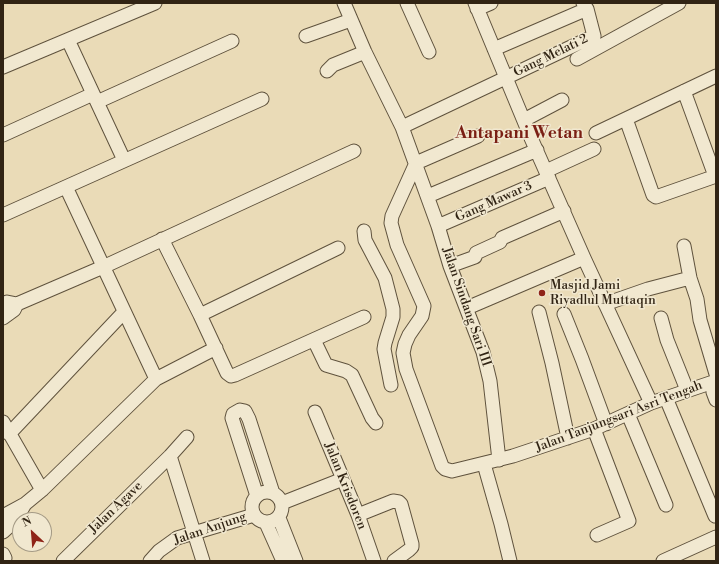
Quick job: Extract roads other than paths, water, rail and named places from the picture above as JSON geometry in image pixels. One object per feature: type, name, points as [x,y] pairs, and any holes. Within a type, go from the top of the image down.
[{"type":"street","points":[[3,67],[155,3]]},
{"type":"street","name":"Jalan Sindang Sari III","points":[[344,3],[365,52],[402,127],[428,196],[450,266],[487,364],[499,460]]},
{"type":"street","points":[[406,3],[430,52]]},
{"type":"street","points":[[491,3],[476,6],[536,150],[651,403]]},
{"type":"street","points":[[577,59],[680,3]]},
{"type":"street","points":[[494,49],[585,6]]},
{"type":"street","name":"Gang Melati 2","points":[[506,78],[594,36],[585,6]]},
{"type":"street","points":[[306,36],[351,20]]},
{"type":"street","points":[[68,40],[124,160]]},
{"type":"street","points":[[3,134],[95,98],[232,41]]},
{"type":"street","points":[[327,71],[333,65],[365,52]]},
{"type":"street","points":[[596,133],[716,76]]},
{"type":"street","points":[[402,127],[506,78]]},
{"type":"street","points":[[626,119],[653,195],[656,197],[716,176],[684,91]]},
{"type":"street","points":[[3,215],[262,99]]},
{"type":"street","points":[[524,120],[562,100]]},
{"type":"street","points":[[391,324],[416,324],[422,316],[424,306],[397,245],[391,223],[392,216],[416,163],[478,136]]},
{"type":"street","name":"Gang Mawar 3","points":[[438,226],[548,174],[594,149]]},
{"type":"street","points":[[428,196],[536,150]]},
{"type":"street","points":[[3,304],[7,302],[17,304],[103,267],[354,151]]},
{"type":"street","points":[[66,187],[156,379]]},
{"type":"street","points":[[450,266],[475,257],[476,253],[500,242],[502,238],[564,211]]},
{"type":"street","points":[[364,231],[365,240],[382,270],[389,288],[393,309],[391,324],[384,342],[391,385]]},
{"type":"street","points":[[162,239],[216,348],[227,374],[231,376],[364,317]]},
{"type":"street","points":[[684,246],[690,278],[697,299],[707,345],[716,374]]},
{"type":"street","points":[[200,315],[338,248]]},
{"type":"street","points":[[467,308],[584,258]]},
{"type":"street","points":[[605,304],[690,278]]},
{"type":"street","points":[[3,318],[14,310],[17,304]]},
{"type":"street","points":[[9,434],[124,312]]},
{"type":"street","points":[[539,312],[552,363],[568,438]]},
{"type":"street","points":[[564,314],[582,359],[600,426],[629,521],[597,535]]},
{"type":"street","points":[[662,318],[667,340],[687,390]]},
{"type":"street","name":"Jalan Tanjungsari Asri Tengah","points":[[416,324],[405,344],[403,353],[404,361],[439,463],[445,469],[452,471],[499,460],[568,438],[600,426],[651,403],[687,390],[715,391]]},
{"type":"street","points":[[314,340],[326,365],[346,371],[352,375],[372,418],[376,422]]},
{"type":"street","points":[[3,516],[25,504],[42,490],[156,379],[216,348]]},
{"type":"street","points":[[666,398],[715,516]]},
{"type":"street","points":[[257,496],[232,418],[233,414],[240,410],[244,411],[249,419],[273,493]]},
{"type":"street","name":"Jalan Krisdoren","points":[[315,412],[358,516],[374,561]]},
{"type":"street","points":[[628,414],[666,506]]},
{"type":"street","points":[[3,422],[42,490]]},
{"type":"street","name":"Jalan Agave","points":[[63,561],[170,456],[187,437]]},
{"type":"street","points":[[170,456],[204,561]]},
{"type":"street","points":[[484,464],[510,561]]},
{"type":"street","points":[[282,503],[343,479]]},
{"type":"street","points":[[262,493],[273,493],[277,495],[282,503],[283,511],[273,520],[261,522],[254,515],[252,508],[253,502],[257,496],[262,493]]},
{"type":"street","points":[[358,516],[393,501],[399,502],[412,540],[412,547],[394,561]]},
{"type":"street","points":[[3,532],[15,521],[25,504]]},
{"type":"street","name":"Jalan Anjung","points":[[150,561],[167,544],[177,538],[254,515]]},
{"type":"street","points":[[273,520],[283,561]]},
{"type":"street","points":[[273,520],[296,561]]},
{"type":"street","points":[[663,561],[716,538]]},
{"type":"place","name":"Masjid Jami Riyadlul Muttaqin","points":[[542,293]]},
{"type":"district","name":"Antapani Wetan","points":[[519,134]]}]
